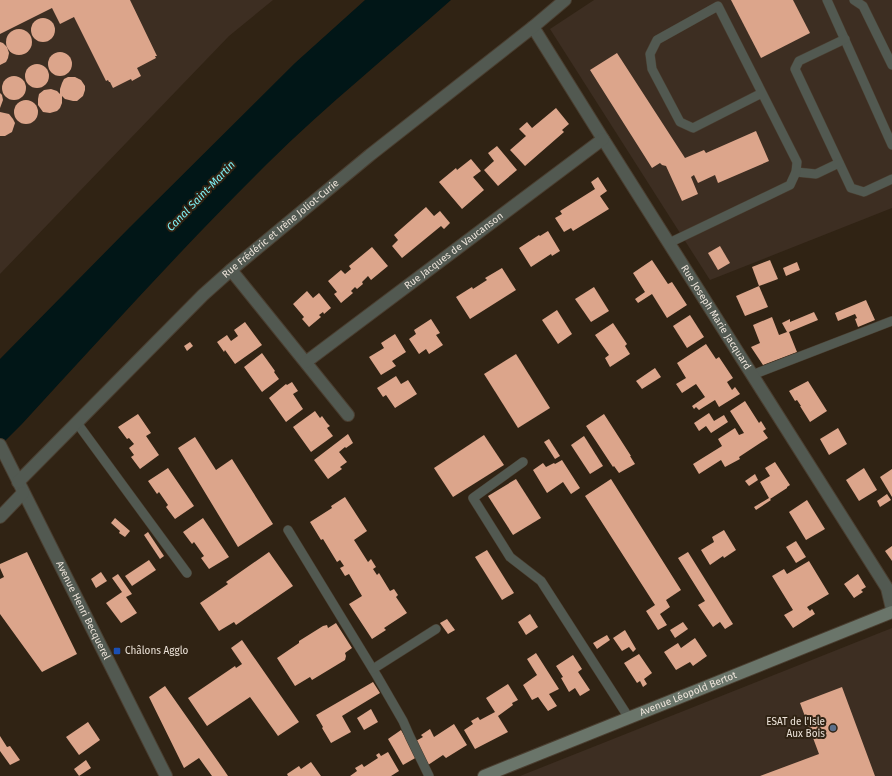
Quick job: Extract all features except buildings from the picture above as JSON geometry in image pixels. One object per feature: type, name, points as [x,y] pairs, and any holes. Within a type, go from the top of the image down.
[{"type":"street","name":"Rue Frédéric et Irène Joliot-Curie","points":[[0,517],[21,488],[77,423],[203,295],[370,155],[533,27],[565,0]]},
{"type":"street","name":"Rue Joseph Marie Jacquard","points":[[533,27],[887,588],[892,611]]},
{"type":"street","name":"Rue Jacques de Vaucanson","points":[[306,362],[603,139]]},
{"type":"street","points":[[231,270],[348,415]]},
{"type":"street","name":"Avenue Henri Becquerel","points":[[0,446],[166,776]]},
{"type":"street","name":"Avenue Léopold Bertot","points":[[484,776],[892,611]]},
{"type":"lane","points":[[827,0],[892,145]]},
{"type":"lane","points":[[854,0],[863,6],[892,65]]},
{"type":"lane","points":[[669,243],[790,185],[796,172],[797,162],[717,3],[657,40],[650,54],[652,69],[680,122],[693,128],[762,93]]},
{"type":"lane","points":[[845,39],[798,61],[795,69],[851,188],[864,192],[892,179]]},
{"type":"lane","points":[[796,172],[816,174],[839,163]]},
{"type":"lane","points":[[752,375],[892,321]]},
{"type":"lane","points":[[77,423],[187,573]]},
{"type":"lane","points":[[523,462],[473,498],[510,557],[541,581],[629,718]]},
{"type":"lane","points":[[288,530],[403,721],[429,776]]},
{"type":"lane","points":[[373,669],[436,629]]},
{"type":"shaded area","points":[[0,0],[273,0],[229,36],[0,274]]},
{"type":"shaded area","points":[[594,0],[892,0],[892,208],[710,280],[550,29]]},
{"type":"shaded area","points":[[892,628],[892,776],[520,776]]},
{"type":"water","name":"Canal Saint-Martin","points":[[365,0],[451,0],[335,101],[268,163],[174,259],[0,446],[0,359],[295,63]]},
{"type":"place","name":"Châlons Agglo","points":[[117,651]]},
{"type":"place","name":"ESAT de l'Isle Aux Bois","points":[[833,728]]}]
